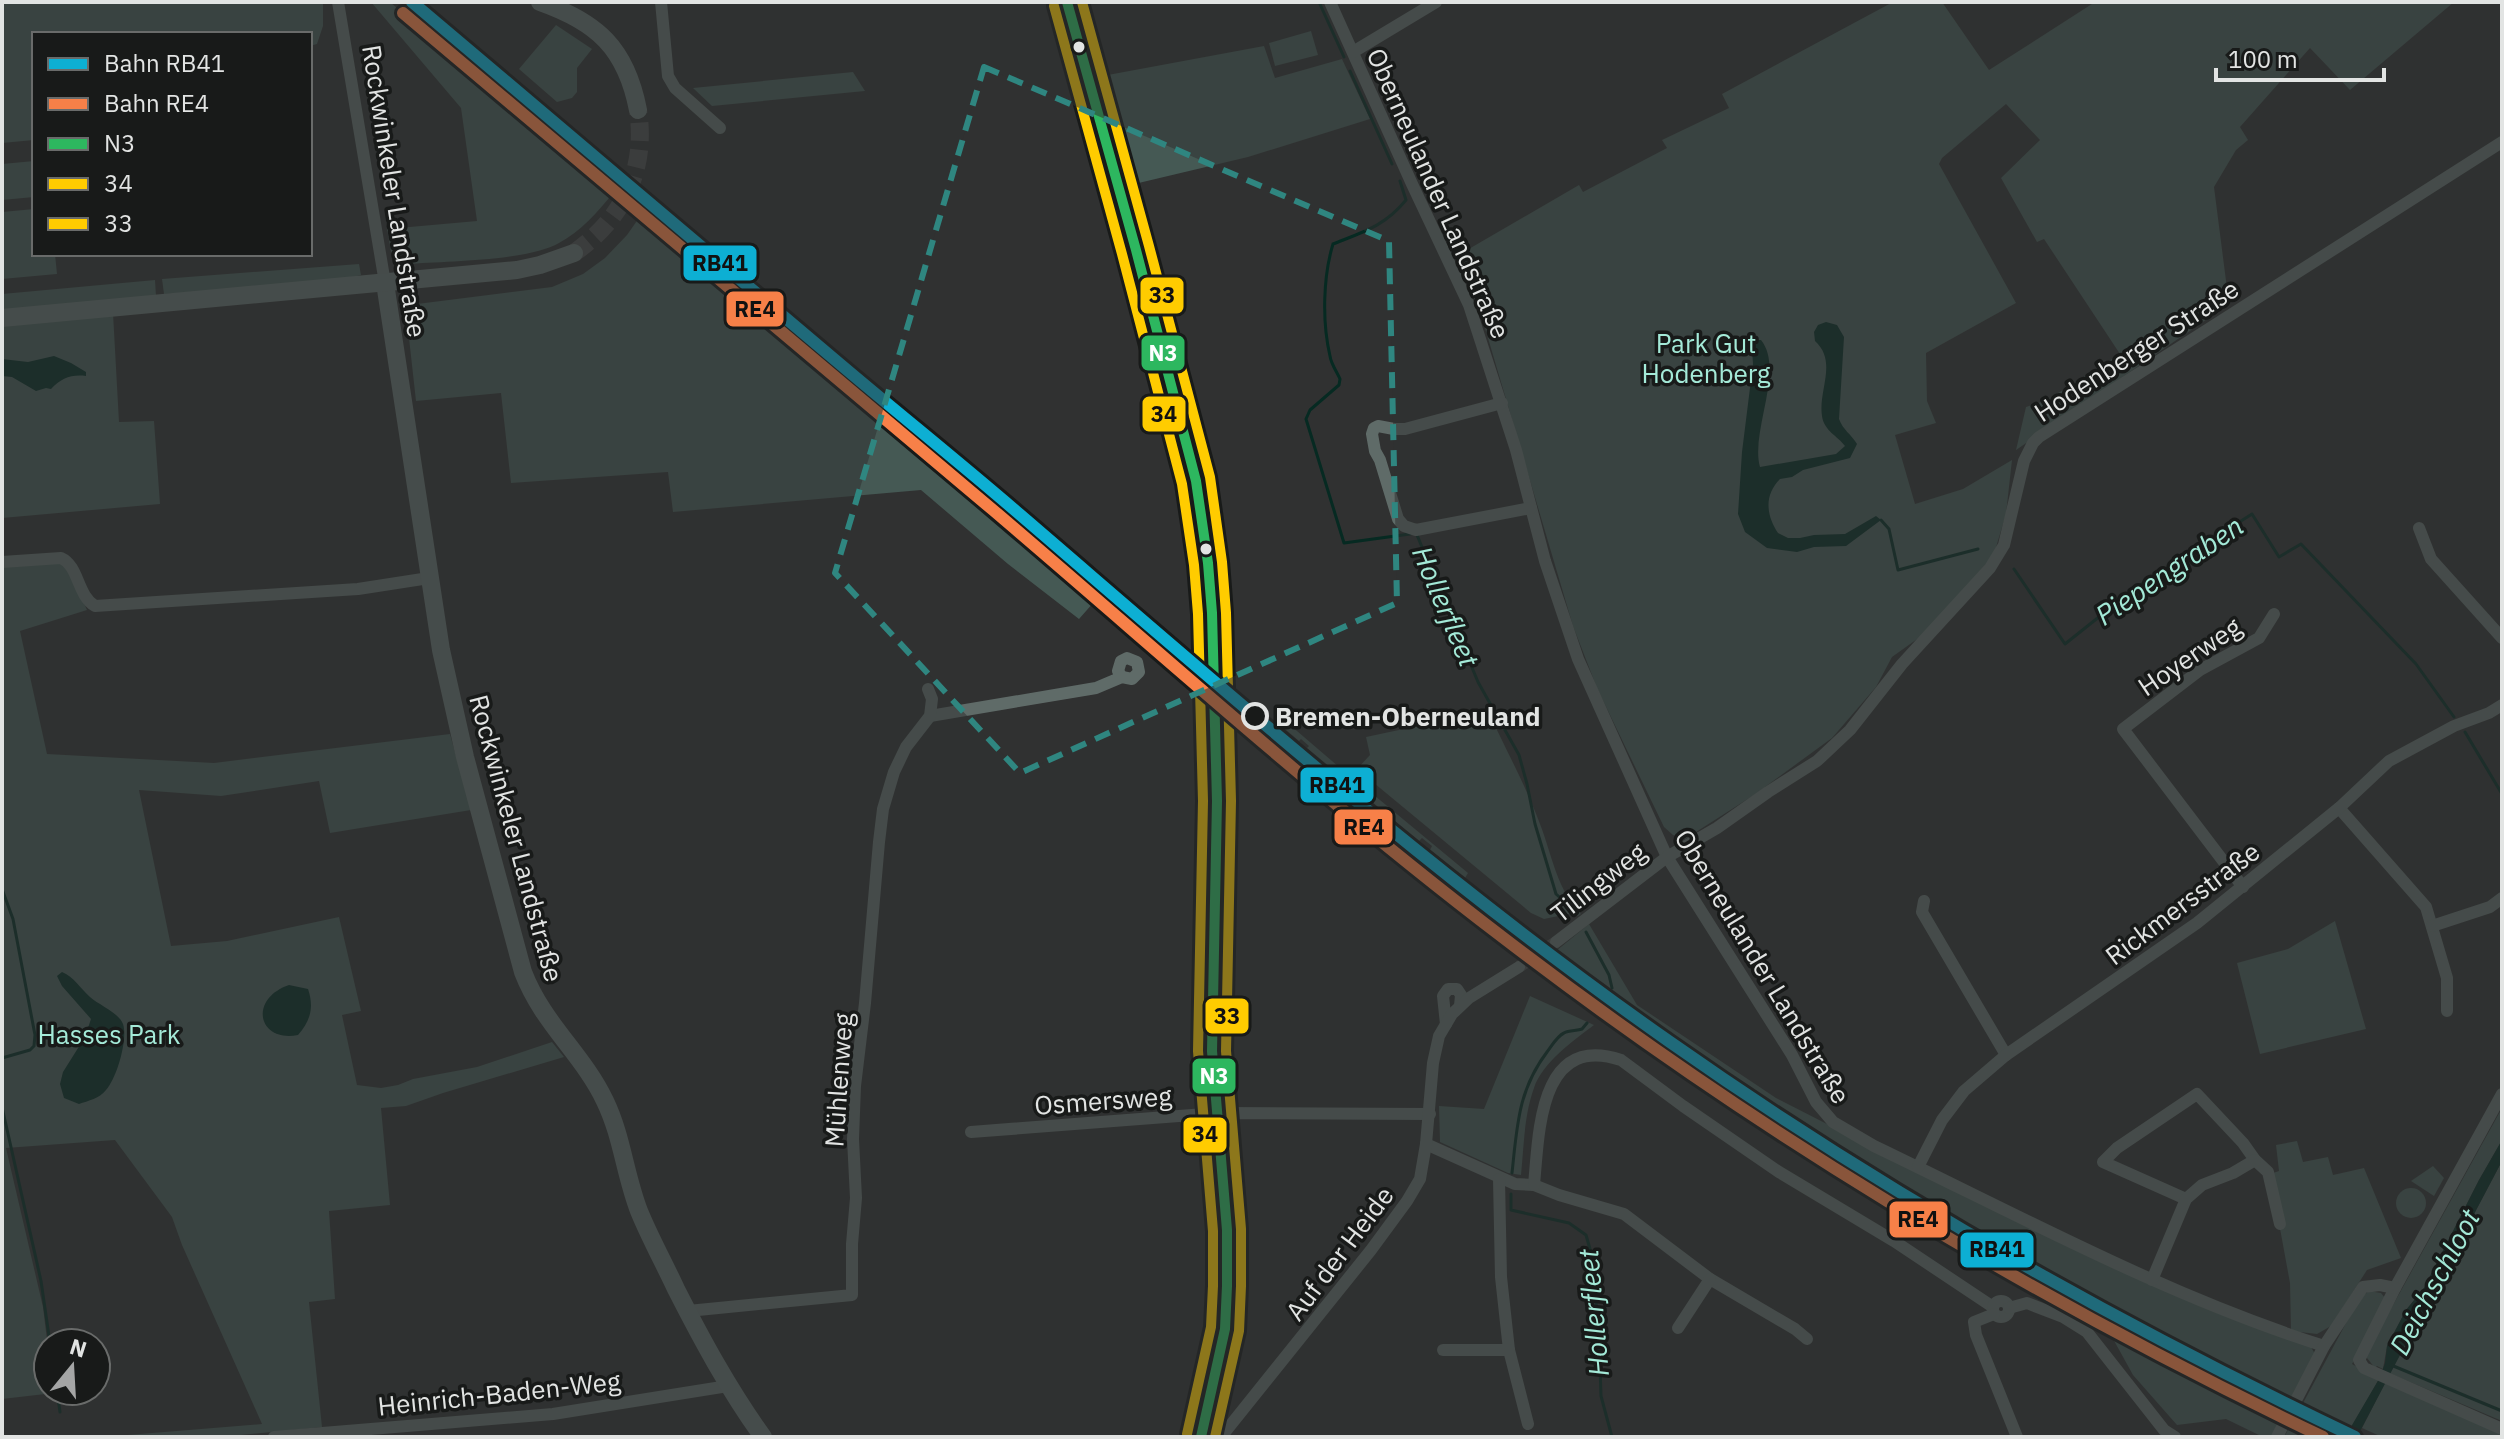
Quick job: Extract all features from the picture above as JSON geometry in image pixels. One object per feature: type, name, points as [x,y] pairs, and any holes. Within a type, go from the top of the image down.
[{"type":"main road","points":[[540,2],[569,7],[615,51],[631,84],[638,110]]},
{"type":"main road","points":[[1067,2],[1196,481],[1208,563],[1213,655]]},
{"type":"main road","points":[[2,318],[526,269],[574,253]]},
{"type":"main road","name":"Rockwinkeler Landstraße","points":[[385,283],[441,650],[462,745],[523,972],[544,1015],[594,1081],[607,1105],[640,1212],[728,1386],[763,1437]]},
{"type":"main road","points":[[1201,1437],[1225,1329],[1227,1230],[1212,1051],[1217,833],[1215,720]]},
{"type":"street","name":"Rockwinkeler Landstraße","points":[[338,2],[385,283]]},
{"type":"street","points":[[661,2],[668,76],[675,88],[720,128]]},
{"type":"street","name":"Oberneulander Landstraße","points":[[1330,2],[1469,305],[1502,403],[1545,561],[1578,659],[1667,857],[1792,1055],[1816,1102],[1833,1122],[1874,1146],[2152,1280],[2226,1313],[2324,1346]]},
{"type":"street","points":[[1353,52],[1436,2]]},
{"type":"street","name":"Hodenberger Straße","points":[[1667,857],[1717,828],[1817,761],[1850,730],[1902,664],[1990,568],[2004,545],[2024,461],[2039,437],[2502,142]]},
{"type":"street","points":[[1502,403],[1405,429],[1378,426],[1372,434],[1375,451],[1398,519],[1404,526],[1416,530],[1531,508]]},
{"type":"street","points":[[2419,528],[2431,559],[2502,638]]},
{"type":"street","points":[[2,562],[61,558],[68,561],[87,601],[95,606],[358,589],[429,578]]},
{"type":"street","name":"Hoyerweg","points":[[2243,887],[2123,729],[2200,670],[2259,638],[2274,614]]},
{"type":"street","points":[[928,689],[932,699],[930,716],[1096,688],[1122,677]]},
{"type":"street","name":"Rickmersstraße","points":[[1918,1167],[1942,1120],[1964,1091],[2006,1055],[2161,949],[2243,887],[2339,808],[2389,761],[2454,726],[2502,705]]},
{"type":"street","name":"Mühlenweg","points":[[688,1311],[852,1295],[856,1198],[853,1139],[855,1086],[883,809],[894,772],[906,747],[930,716]]},
{"type":"street","points":[[2339,808],[2426,907],[2447,978],[2447,1011]]},
{"type":"street","name":"Tilingweg","points":[[1556,942],[1667,857]]},
{"type":"street","points":[[2432,926],[2490,907],[2502,898]]},
{"type":"street","points":[[1924,901],[1922,912],[2006,1055]]},
{"type":"street","name":"Auf der Heide","points":[[1221,1437],[1371,1250],[1420,1179],[1430,1114],[1433,1063],[1439,1036],[1446,1024],[1460,1006],[1519,967]]},
{"type":"street","name":"Auf der Heide","points":[[1446,1024],[1443,996],[1448,989],[1457,989],[1461,995],[1460,1006]]},
{"type":"street","points":[[1534,1185],[1540,1122],[1550,1088],[1561,1070],[1578,1059],[1613,1057],[1779,1172],[1894,1241],[1993,1311]]},
{"type":"street","points":[[2186,1199],[2103,1162],[2117,1148],[2197,1094],[2268,1172],[2280,1224]]},
{"type":"street","points":[[2502,1094],[2359,1360],[2364,1368],[2502,1429]]},
{"type":"street","name":"Osmersweg","points":[[971,1132],[1218,1113],[1430,1114]]},
{"type":"street","points":[[1426,1144],[1499,1179],[1534,1185],[1624,1214],[1710,1279],[1807,1339]]},
{"type":"street","points":[[2152,1280],[2186,1199],[2202,1185],[2255,1160]]},
{"type":"street","points":[[1499,1179],[1501,1277],[1509,1350],[1528,1424]]},
{"type":"street","points":[[1678,1328],[1710,1279]]},
{"type":"street","points":[[2277,1437],[2324,1346],[2363,1287],[2380,1285],[2395,1288]]},
{"type":"street","points":[[2017,1437],[1976,1335],[1974,1322],[1993,1311],[2001,1301],[2009,1308],[2027,1303],[2063,1317],[2087,1332],[2164,1430],[2175,1437]]},
{"type":"street","points":[[1443,1350],[1509,1350]]},
{"type":"street","name":"Heinrich-Baden-Weg","points":[[274,1437],[553,1414],[728,1386]]},
{"type":"highlighted area","points":[[984,67],[1389,241],[1397,603],[1020,773],[835,573]]},
{"type":"green space","points":[[2,2],[323,2],[323,26],[317,44],[312,45],[312,32],[32,32],[32,140],[2,143]]},
{"type":"green space","points":[[371,2],[390,2],[613,193],[595,214],[559,243],[528,253],[407,264],[391,252],[387,229],[477,221],[461,108]]},
{"type":"green space","name":"Park Gut Hodenberg","points":[[1893,2],[1942,2],[1989,70],[2095,2],[2454,2],[2350,90],[2310,48],[2240,127],[2248,140],[2236,150],[2214,187],[2229,304],[2016,450],[2026,407],[2047,400],[2120,354],[2044,239],[2037,242],[2001,178],[2040,140],[2006,104],[1942,158],[1939,164],[2016,303],[1926,353],[1927,401],[1936,423],[1895,435],[1915,504],[1963,489],[2012,460],[2006,514],[1994,554],[1920,637],[1892,657],[1876,687],[1832,738],[1754,795],[1685,839],[1673,835],[1664,827],[1597,688],[1573,626],[1480,311],[1455,257],[1579,185],[1583,192],[1667,148],[1662,140],[1729,108],[1722,94]]},
{"type":"green space","points":[[556,25],[592,49],[577,68],[577,92],[572,98],[557,102],[519,69]]},
{"type":"green space","points":[[1311,31],[1318,55],[1275,66],[1269,43]]},
{"type":"green space","points":[[1264,46],[1275,78],[1342,59],[1370,119],[1248,157],[1126,186],[1097,77]]},
{"type":"green space","points":[[853,72],[865,91],[712,106],[693,88]]},
{"type":"green space","points":[[32,161],[32,197],[2,200],[2,164]]},
{"type":"green space","points":[[32,209],[32,256],[55,256],[57,274],[2,279],[2,212]]},
{"type":"green space","points":[[641,215],[1094,602],[1079,619],[921,490],[673,512],[668,472],[511,483],[501,393],[416,401],[407,320],[408,313],[417,304],[552,287],[583,274],[605,258]]},
{"type":"green space","points":[[359,264],[361,275],[314,286],[164,294],[162,279]]},
{"type":"green space","points":[[155,280],[156,296],[2,314],[2,294]]},
{"type":"green space","points":[[113,313],[119,422],[154,421],[160,504],[2,518],[2,323]]},
{"type":"green space","name":"Hasses Park","points":[[60,561],[68,568],[87,610],[20,631],[47,754],[214,763],[450,734],[471,810],[330,833],[319,781],[221,796],[139,790],[171,946],[227,941],[339,917],[361,1011],[342,1015],[357,1085],[381,1088],[398,1085],[413,1079],[477,1067],[552,1042],[564,1057],[406,1106],[381,1108],[390,1205],[329,1211],[335,1299],[309,1302],[322,1427],[220,1437],[103,1437],[262,1424],[172,1217],[115,1140],[6,1148],[45,1327],[32,1327],[32,1396],[2,1399],[2,566]]},
{"type":"green space","points":[[1488,711],[1522,781],[1566,894],[1581,914],[1578,916],[1573,913],[1544,919],[1531,913],[1357,769],[1370,755],[1366,737]]},
{"type":"green space","points":[[1283,719],[1346,773],[1342,777],[1307,748],[1309,746],[1301,739],[1299,741],[1279,724]]},
{"type":"green space","points":[[1351,776],[1468,873],[1465,878],[1430,850],[1432,846],[1422,838],[1419,841],[1347,781]]},
{"type":"green space","points":[[2335,921],[2366,1029],[2260,1054],[2237,963],[2288,949]]},
{"type":"green space","points":[[1589,924],[1637,1005],[1776,1098],[1917,1170],[2311,1347],[2315,1354],[2291,1399],[2088,1296],[1914,1194],[1692,1053],[1556,951]]},
{"type":"green space","points":[[1530,996],[1594,1025],[1560,1053],[1538,1079],[1528,1109],[1521,1175],[1508,1173],[1440,1142],[1439,1106],[1484,1109]]},
{"type":"green space","points":[[2502,1108],[2502,1140],[2424,1288],[2406,1310],[2387,1346],[2383,1369],[2375,1368],[2367,1358],[2367,1352]]},
{"type":"green space","points":[[2297,1141],[2303,1162],[2328,1157],[2333,1175],[2364,1168],[2401,1258],[2367,1270],[2331,1326],[2317,1334],[2291,1331],[2290,1283],[2270,1174],[2279,1171],[2276,1145]]},
{"type":"green space","points":[[2502,1161],[2502,1421],[2389,1373]]},
{"type":"green space","points":[[2433,1166],[2444,1178],[2434,1196],[2411,1181]]},
{"type":"green space","points":[[2411,1188],[2422,1192],[2426,1203],[2422,1214],[2411,1218],[2400,1214],[2396,1203],[2400,1192]]},
{"type":"green space","points":[[2369,1291],[2381,1293],[2385,1298],[2352,1364],[2379,1379],[2351,1428],[2302,1405],[2359,1299]]},
{"type":"green space","points":[[2112,1337],[2281,1418],[2271,1437],[2263,1437],[2226,1419],[2177,1425],[2133,1375]]},
{"type":"green space","points":[[2386,1381],[2502,1433],[2502,1437],[2382,1437],[2362,1428]]},
{"type":"green space","points":[[2292,1423],[2320,1437],[2284,1437]]},
{"type":"water","points":[[1826,322],[1837,325],[1844,337],[1839,419],[1857,444],[1850,458],[1780,479],[1769,498],[1771,519],[1778,533],[1788,538],[1845,534],[1876,516],[1881,520],[1846,546],[1814,547],[1797,552],[1767,548],[1745,532],[1738,514],[1752,349],[1755,340],[1761,340],[1770,368],[1759,437],[1760,467],[1836,454],[1845,446],[1823,421],[1821,406],[1826,367],[1814,332],[1818,325]]},
{"type":"water","points":[[54,356],[86,372],[86,376],[67,378],[51,389],[36,391],[12,377],[2,376],[2,359],[28,362]]},
{"type":"water","points":[[62,972],[117,1016],[124,1031],[120,1058],[110,1084],[101,1095],[79,1104],[64,1098],[60,1084],[63,1072],[85,1037],[91,1019],[62,986],[57,976]]},
{"type":"water","points":[[289,985],[308,989],[311,1008],[306,1024],[298,1035],[284,1036],[274,1033],[267,1026],[263,1009],[276,991]]},
{"type":"water","name":"Deichschloot","points":[[2502,1140],[2502,1161],[2357,1437],[2345,1437],[2379,1379],[2387,1346],[2406,1310],[2424,1288]]},
{"type":"waterway","name":"Hollerfleet","points":[[1319,2],[1344,57]]},
{"type":"waterway","name":"Hollerfleet","points":[[1350,71],[1392,164]]},
{"type":"waterway","name":"Hollerfleet","points":[[1400,181],[1406,200],[1398,209],[1373,227],[1333,244],[1327,271],[1325,314],[1327,343],[1340,379],[1339,385],[1310,410],[1306,419],[1344,543],[1410,534]]},
{"type":"waterway","name":"Piepengraben","points":[[2014,569],[2065,644],[2134,589],[2252,514],[2279,557],[2301,544],[2416,664],[2454,717]]},
{"type":"waterway","name":"Piepengraben","points":[[1881,520],[1889,529],[1898,570],[1978,549]]},
{"type":"waterway","name":"Hollerfleet","points":[[1417,535],[1478,682],[1519,755],[1556,894],[1577,913]]},
{"type":"waterway","name":"Piepengraben","points":[[2465,732],[2502,794]]},
{"type":"waterway","points":[[2,889],[13,919],[35,1035],[34,1046],[30,1050],[2,1058]]},
{"type":"waterway","name":"Hollerfleet","points":[[1586,932],[1609,975],[1612,988]]},
{"type":"waterway","name":"Hollerfleet","points":[[1512,1173],[1520,1110],[1530,1080],[1559,1037],[1566,1032],[1582,1029],[1587,1023]]},
{"type":"waterway","points":[[2,1107],[41,1281],[48,1327]]},
{"type":"waterway","name":"Hollerfleet","points":[[1511,1194],[1511,1210],[1569,1223],[1586,1235],[1592,1256],[1601,1396],[1612,1437]]},
{"type":"waterway","name":"Deichschloot","points":[[2391,1365],[2502,1411]]},
{"type":"waterway","points":[[59,1407],[60,1412]]},
{"type":"tunnel","points":[[574,253],[606,224],[628,191],[639,153],[638,110]]},
{"type":"tunnel","points":[[1213,655],[1215,720]]},
{"type":"tunnel","points":[[1519,967],[1556,942]]},
{"type":"rail line","name":"RB41","points":[[412,2],[1337,785],[1585,981],[1752,1098],[1919,1204],[2090,1302],[2355,1437]]},
{"type":"rail line","name":"RE4","points":[[403,13],[1307,780],[1501,936],[1598,1008],[1796,1144],[1898,1208],[2108,1328],[2323,1437]]},
{"type":"transit line","name":"N3","points":[[1067,2],[1196,481],[1208,563],[1217,801],[1212,1051],[1227,1230],[1227,1286],[1225,1329],[1201,1437]]},
{"type":"transit line","name":"33","points":[[1082,2],[1210,477],[1222,562],[1231,801],[1226,1051],[1241,1229],[1241,1286],[1239,1331],[1215,1437]]},
{"type":"transit line","name":"34","points":[[1054,6],[1182,484],[1194,565],[1203,801],[1198,1051],[1213,1231],[1213,1286],[1211,1327],[1187,1434]]},
{"type":"place","name":"Bremen-Oberneuland","points":[[1255,716]]}]
